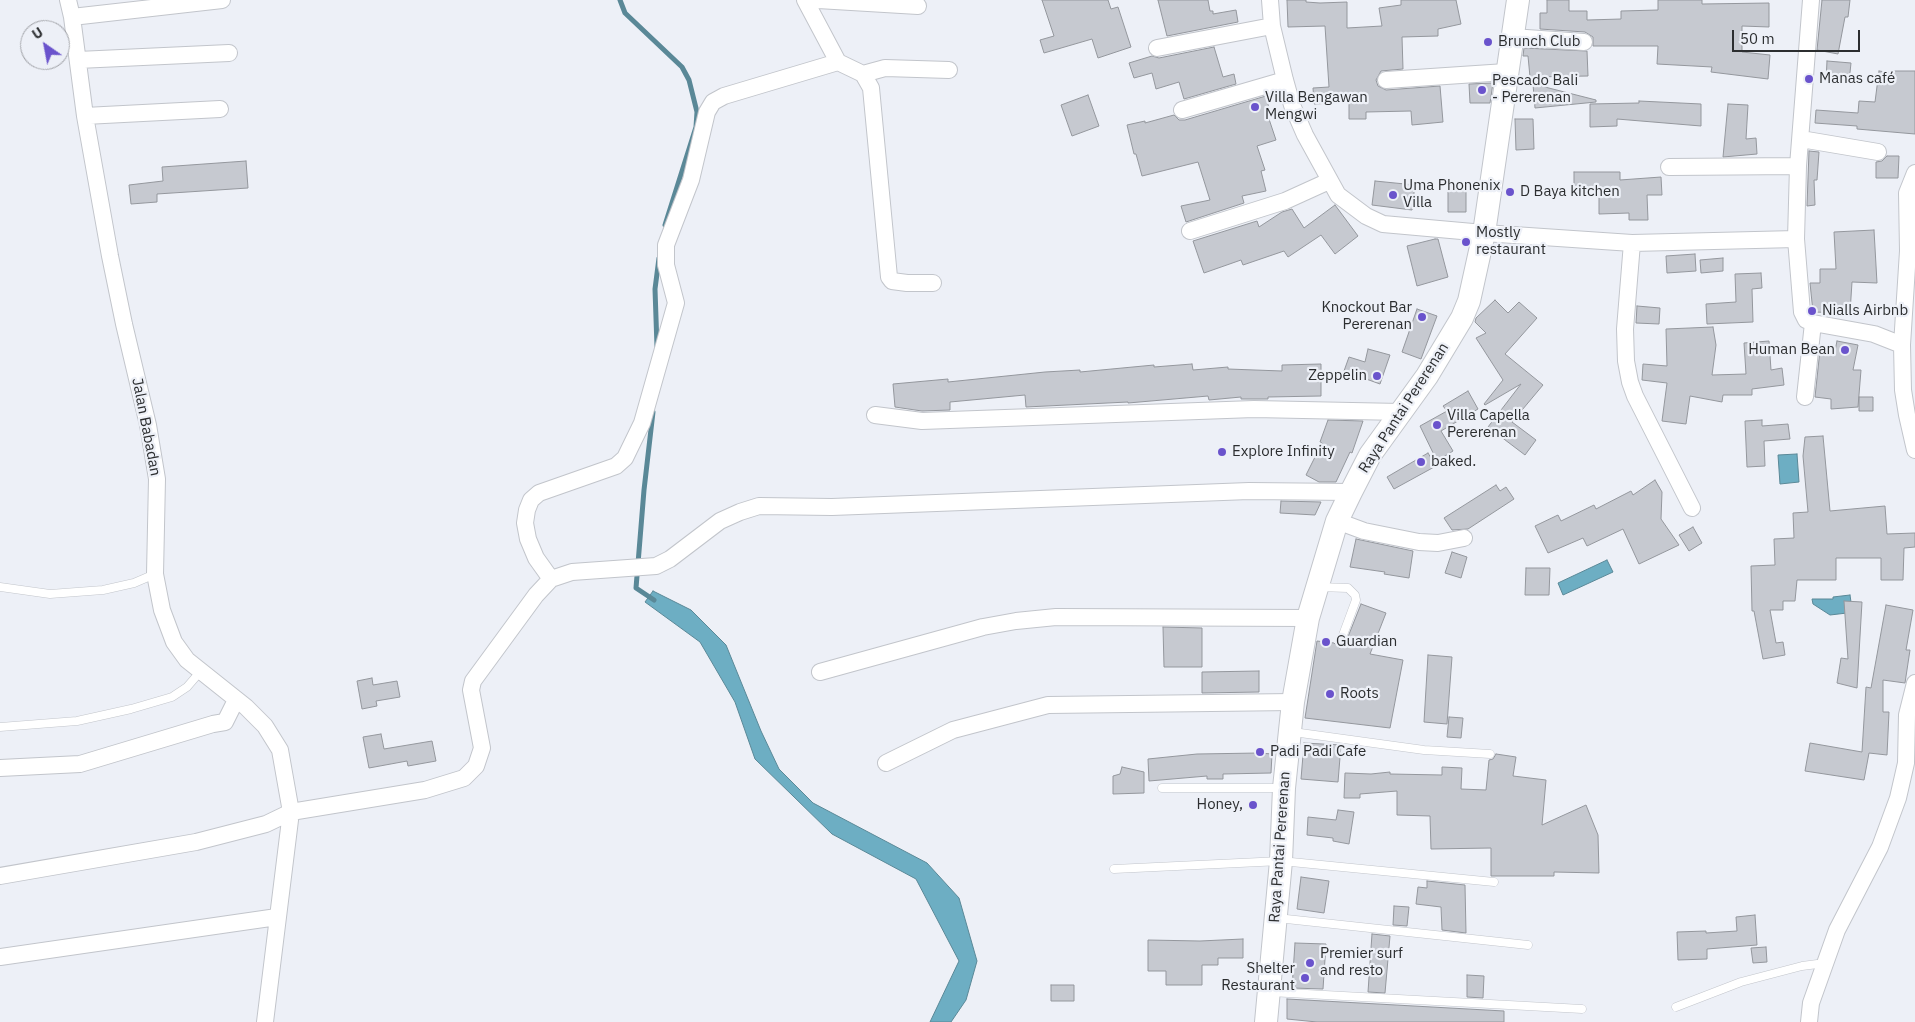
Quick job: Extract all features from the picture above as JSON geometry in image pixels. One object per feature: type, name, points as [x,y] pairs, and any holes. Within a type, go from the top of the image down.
[{"type":"street","name":"Jalan Babadan","points":[[68,0],[85,116],[112,266],[148,425],[157,479],[155,574],[162,610],[174,642],[187,660],[246,707],[265,726],[280,750],[291,812],[265,1022]]},
{"type":"street","points":[[72,17],[222,0]]},
{"type":"street","points":[[805,0],[838,62],[863,74],[870,88],[889,277],[892,281],[933,283]]},
{"type":"street","points":[[818,0],[918,6]]},
{"type":"street","points":[[1270,0],[1272,26],[1285,80],[1292,105],[1305,135],[1329,181],[1338,194],[1366,216],[1383,224],[1632,243],[1796,239]]},
{"type":"street","name":"Raya Pantai Pererenan","points":[[1266,1022],[1281,860],[1284,788],[1293,702],[1308,618],[1337,521],[1351,492],[1370,455],[1427,376],[1462,318],[1472,288],[1484,233],[1518,0]]},
{"type":"street","points":[[1811,0],[1798,166],[1796,239],[1802,312],[1806,320],[1813,323],[1874,334],[1902,345]]},
{"type":"street","points":[[1157,48],[1272,26]]},
{"type":"street","points":[[1512,37],[1584,42]]},
{"type":"street","points":[[78,60],[229,53]]},
{"type":"street","points":[[551,580],[536,558],[528,539],[525,523],[527,510],[531,500],[539,493],[616,466],[626,458],[642,423],[676,303],[666,265],[666,245],[691,180],[707,112],[713,102],[724,96],[838,62]]},
{"type":"street","points":[[863,74],[885,68],[950,70]]},
{"type":"street","points":[[1386,80],[1506,72]]},
{"type":"street","points":[[1182,110],[1285,80]]},
{"type":"street","points":[[85,116],[220,109]]},
{"type":"street","points":[[1801,139],[1878,152]]},
{"type":"street","points":[[1669,167],[1798,166]]},
{"type":"street","points":[[1915,173],[1907,192],[1908,251],[1902,345],[1905,407],[1915,450]]},
{"type":"street","points":[[1190,231],[1276,204],[1329,181]]},
{"type":"street","points":[[1632,243],[1625,329],[1626,361],[1630,382],[1635,396],[1692,508]]},
{"type":"street","points":[[1805,398],[1813,323]]},
{"type":"street","points":[[875,415],[922,421],[1254,409],[1401,412]]},
{"type":"street","points":[[0,876],[196,842],[266,824],[291,812],[425,790],[464,778],[476,766],[482,748],[471,690],[473,682],[536,596],[551,580],[572,572],[656,566],[670,559],[720,521],[759,506],[832,507],[1249,491],[1351,492]]},
{"type":"street","points":[[1337,521],[1364,530],[1419,542],[1438,543],[1464,538]]},
{"type":"street","points":[[820,672],[983,627],[1056,616],[1308,618]]},
{"type":"street","points":[[1809,1022],[1811,1003],[1841,922],[1880,847],[1898,798],[1906,763],[1906,715],[1915,683]]},
{"type":"street","points":[[0,768],[80,764],[225,722],[236,700]]},
{"type":"street","points":[[886,763],[953,730],[1048,705],[1293,702]]},
{"type":"street","points":[[0,957],[277,917]]},
{"type":"lane","points":[[0,587],[50,594],[103,590],[134,583],[155,574]]},
{"type":"lane","points":[[1317,587],[1348,588],[1354,595],[1356,600],[1340,643]]},
{"type":"lane","points":[[0,727],[77,721],[132,709],[172,697],[188,687],[200,672]]},
{"type":"lane","points":[[1291,731],[1424,750],[1490,754]]},
{"type":"lane","points":[[1162,788],[1284,788]]},
{"type":"lane","points":[[1114,869],[1281,860],[1494,882]]},
{"type":"lane","points":[[1275,918],[1528,945]]},
{"type":"lane","points":[[1676,1007],[1741,982],[1802,966],[1825,963]]},
{"type":"lane","points":[[1268,992],[1582,1009]]},
{"type":"water","points":[[1797,454],[1799,482],[1780,484],[1778,455]]},
{"type":"water","points":[[1607,560],[1613,572],[1563,595],[1558,583]]},
{"type":"water","points":[[653,591],[691,610],[726,645],[761,731],[779,769],[813,803],[927,863],[959,898],[977,961],[966,1000],[951,1022],[930,1022],[959,961],[916,879],[832,834],[755,759],[735,702],[700,642],[645,602]]},
{"type":"water","points":[[1850,595],[1851,602],[1847,613],[1830,615],[1813,604],[1812,599],[1833,599],[1833,597]]},
{"type":"building","points":[[1042,0],[1108,0],[1111,9],[1118,7],[1131,47],[1098,58],[1092,39],[1044,53],[1040,40],[1054,36]]},
{"type":"building","points":[[1158,0],[1208,0],[1210,11],[1213,11],[1213,14],[1236,10],[1238,22],[1167,36]]},
{"type":"building","points":[[1287,0],[1306,0],[1306,2],[1320,3],[1347,2],[1347,28],[1382,26],[1379,8],[1401,5],[1401,0],[1456,0],[1461,24],[1438,29],[1438,36],[1402,37],[1403,69],[1381,71],[1376,80],[1378,86],[1386,90],[1440,86],[1443,122],[1412,125],[1411,111],[1366,112],[1366,119],[1349,119],[1349,102],[1314,104],[1313,88],[1329,87],[1325,26],[1288,27]]},
{"type":"building","points":[[1547,0],[1569,0],[1569,11],[1587,11],[1587,20],[1621,19],[1621,11],[1658,10],[1658,0],[1702,0],[1702,4],[1769,3],[1769,27],[1742,26],[1742,52],[1770,55],[1768,79],[1711,72],[1712,67],[1657,64],[1658,46],[1593,46],[1593,37],[1585,32],[1540,29],[1540,13],[1547,13]]},
{"type":"building","points":[[1822,0],[1850,0],[1848,17],[1845,17],[1838,54],[1817,50]]},
{"type":"building","points":[[1214,47],[1223,77],[1234,74],[1236,84],[1184,99],[1179,82],[1156,89],[1152,73],[1134,78],[1129,63],[1152,56],[1159,58]]},
{"type":"building","points":[[1524,48],[1587,51],[1588,76],[1530,77],[1528,56],[1523,56]]},
{"type":"building","points":[[1827,61],[1851,63],[1849,82],[1826,81]]},
{"type":"building","points":[[1879,71],[1893,73],[1893,71],[1915,71],[1915,134],[1857,129],[1857,126],[1815,123],[1816,110],[1858,113],[1859,101],[1875,102]]},
{"type":"building","name":"Pescado Bali - Pererenan","points":[[1493,83],[1490,103],[1470,103],[1469,84]]},
{"type":"building","points":[[1533,84],[1596,100],[1596,102],[1535,108]]},
{"type":"building","points":[[1088,95],[1099,126],[1072,136],[1061,105]]},
{"type":"building","points":[[1266,96],[1270,112],[1267,113],[1276,140],[1257,146],[1265,170],[1261,171],[1266,191],[1242,196],[1244,203],[1186,222],[1181,206],[1210,200],[1198,162],[1142,176],[1127,125],[1145,121],[1145,123],[1174,115],[1179,120],[1185,120]]},
{"type":"building","points":[[1639,101],[1701,104],[1701,126],[1617,119],[1617,126],[1590,127],[1590,104],[1639,103]]},
{"type":"building","points":[[1728,104],[1748,105],[1746,139],[1756,138],[1757,154],[1723,157]]},
{"type":"building","points":[[1515,119],[1533,119],[1534,149],[1516,150]]},
{"type":"building","points":[[1809,151],[1819,152],[1817,180],[1814,180],[1815,205],[1807,206]]},
{"type":"building","points":[[1887,156],[1899,156],[1898,178],[1876,178],[1876,162],[1882,161]]},
{"type":"building","points":[[246,161],[248,188],[157,194],[157,202],[131,204],[129,185],[163,181],[162,167]]},
{"type":"building","points":[[1574,172],[1620,172],[1620,180],[1661,177],[1662,195],[1647,195],[1648,220],[1629,220],[1629,213],[1599,214],[1599,190],[1574,190]]},
{"type":"building","name":"Uma Phonenix Villa","points":[[1375,181],[1415,185],[1412,210],[1372,205]]},
{"type":"building","points":[[1448,183],[1466,183],[1466,212],[1448,212]]},
{"type":"building","points":[[1335,205],[1358,236],[1335,254],[1321,235],[1288,257],[1284,251],[1243,265],[1241,260],[1204,273],[1193,241],[1257,221],[1259,227],[1282,212],[1292,209],[1304,228]]},
{"type":"building","points":[[1874,230],[1877,283],[1852,282],[1850,313],[1813,312],[1810,283],[1820,283],[1820,269],[1836,269],[1834,232]]},
{"type":"building","points":[[1438,239],[1448,277],[1417,286],[1407,246]]},
{"type":"building","points":[[1695,254],[1696,271],[1667,273],[1666,256]]},
{"type":"building","points":[[1723,258],[1723,271],[1701,273],[1700,260]]},
{"type":"building","points":[[1761,273],[1762,288],[1752,289],[1753,322],[1707,324],[1706,304],[1736,302],[1735,274]]},
{"type":"building","points":[[1495,300],[1508,313],[1519,302],[1537,318],[1505,354],[1543,385],[1512,422],[1536,440],[1525,455],[1488,427],[1521,384],[1484,404],[1503,380],[1476,338],[1486,333],[1475,322],[1476,318]]},
{"type":"building","points":[[1637,306],[1660,308],[1659,324],[1636,323]]},
{"type":"building","points":[[1417,309],[1437,316],[1421,359],[1402,352]]},
{"type":"building","points":[[1713,327],[1716,345],[1712,375],[1746,374],[1744,343],[1769,341],[1771,370],[1782,368],[1784,385],[1752,389],[1752,395],[1723,395],[1722,402],[1690,396],[1686,424],[1662,421],[1667,383],[1642,380],[1643,364],[1667,366],[1666,329]]},
{"type":"building","points":[[1837,341],[1858,345],[1853,370],[1861,370],[1858,407],[1831,409],[1831,399],[1815,397],[1820,350],[1835,351]]},
{"type":"building","points":[[1368,349],[1390,355],[1380,384],[1344,371],[1349,357],[1365,362]]},
{"type":"building","points":[[1192,364],[1193,370],[1228,367],[1228,369],[1282,371],[1282,365],[1321,364],[1321,396],[1268,397],[1268,399],[1241,399],[1241,397],[1209,400],[1208,396],[1128,403],[1026,407],[1025,395],[950,402],[950,410],[922,411],[895,407],[893,384],[948,379],[948,382],[1045,372],[1080,370],[1080,372],[1154,365],[1154,367]]},
{"type":"building","points":[[1468,391],[1478,409],[1441,431],[1453,451],[1437,461],[1420,426],[1447,411],[1443,406]]},
{"type":"building","points":[[1859,397],[1873,397],[1873,411],[1859,411]]},
{"type":"building","points":[[1328,420],[1363,421],[1352,453],[1350,452],[1336,482],[1319,482],[1306,475],[1322,443],[1320,442]]},
{"type":"building","points":[[1762,420],[1762,426],[1788,424],[1790,439],[1764,441],[1765,466],[1747,467],[1745,421]]},
{"type":"building","points":[[1823,436],[1830,511],[1885,506],[1887,534],[1915,533],[1915,547],[1904,548],[1903,580],[1881,580],[1881,558],[1836,558],[1836,580],[1797,580],[1795,601],[1783,601],[1783,610],[1770,610],[1776,643],[1783,642],[1785,655],[1763,659],[1754,611],[1752,611],[1751,566],[1775,565],[1774,539],[1794,538],[1793,513],[1808,512],[1803,456],[1805,437]]},
{"type":"building","points":[[1428,453],[1436,466],[1394,489],[1387,477]]},
{"type":"building","points":[[1655,480],[1662,492],[1661,519],[1679,545],[1639,564],[1623,529],[1587,546],[1583,538],[1548,553],[1535,526],[1558,515],[1561,521],[1594,505],[1596,509],[1631,491],[1633,495]]},
{"type":"building","points":[[1496,485],[1500,491],[1506,487],[1514,499],[1468,529],[1452,530],[1444,518]]},
{"type":"building","points":[[1281,501],[1321,502],[1315,515],[1280,513]]},
{"type":"building","points":[[1693,527],[1702,543],[1689,551],[1679,535]]},
{"type":"building","points":[[1356,539],[1413,551],[1409,578],[1350,567]]},
{"type":"building","points":[[1452,552],[1467,557],[1461,578],[1445,573]]},
{"type":"building","points":[[1526,568],[1550,568],[1549,595],[1525,595]]},
{"type":"building","points":[[1844,601],[1862,602],[1857,688],[1837,683],[1841,658],[1848,659]]},
{"type":"building","points":[[1361,604],[1386,613],[1370,654],[1403,660],[1390,728],[1305,718],[1317,641],[1334,643],[1339,648],[1344,647]]},
{"type":"building","points":[[1886,605],[1913,610],[1906,650],[1910,650],[1905,683],[1883,680],[1883,712],[1889,712],[1887,755],[1869,753],[1864,780],[1805,771],[1810,743],[1862,752],[1866,687],[1871,688]]},
{"type":"building","points":[[1163,627],[1202,628],[1202,667],[1164,667]]},
{"type":"building","points":[[1428,655],[1452,657],[1447,724],[1424,722]]},
{"type":"building","points":[[1259,671],[1259,692],[1202,693],[1202,672]]},
{"type":"building","points":[[372,678],[373,685],[397,681],[400,697],[376,701],[377,706],[362,709],[357,681]]},
{"type":"building","points":[[1449,717],[1463,718],[1461,738],[1447,737]]},
{"type":"building","points":[[381,734],[384,749],[432,741],[436,761],[408,766],[407,761],[369,768],[363,737]]},
{"type":"building","points":[[1304,743],[1341,745],[1338,782],[1301,779]]},
{"type":"building","points":[[1197,754],[1272,754],[1271,773],[1223,774],[1223,779],[1207,779],[1207,776],[1149,781],[1148,759]]},
{"type":"building","points":[[1496,754],[1516,757],[1513,776],[1546,780],[1542,825],[1586,805],[1598,835],[1599,873],[1554,872],[1554,876],[1491,876],[1491,848],[1431,849],[1430,816],[1397,815],[1397,791],[1360,794],[1360,798],[1344,798],[1345,773],[1371,774],[1390,772],[1390,774],[1442,775],[1442,767],[1462,768],[1461,789],[1486,790],[1489,760],[1493,759]]},
{"type":"building","points":[[1122,767],[1144,772],[1144,793],[1113,794],[1113,776],[1120,774]]},
{"type":"building","points":[[1338,810],[1354,812],[1349,844],[1333,841],[1333,838],[1307,835],[1308,817],[1336,820]]},
{"type":"building","points":[[1301,877],[1329,881],[1324,913],[1297,909]]},
{"type":"building","points":[[1427,881],[1465,885],[1466,933],[1442,930],[1441,907],[1416,904],[1418,887],[1427,888]]},
{"type":"building","points":[[1394,906],[1409,907],[1407,926],[1393,925]]},
{"type":"building","points":[[1755,915],[1757,945],[1707,949],[1707,959],[1678,960],[1677,932],[1737,931],[1736,917]]},
{"type":"building","points":[[1372,934],[1390,936],[1385,993],[1368,992]]},
{"type":"building","points":[[1243,939],[1243,958],[1218,958],[1218,965],[1202,965],[1202,985],[1166,985],[1166,971],[1148,971],[1148,940],[1200,941]]},
{"type":"building","points":[[1295,943],[1326,944],[1323,989],[1292,988]]},
{"type":"building","points":[[1766,947],[1767,962],[1753,963],[1751,948]]},
{"type":"building","points":[[1467,975],[1484,976],[1483,998],[1467,997]]},
{"type":"building","points":[[1051,985],[1074,985],[1074,1001],[1051,1001]]},
{"type":"building","points":[[1287,999],[1504,1011],[1504,1022],[1317,1022],[1287,1019]]},
{"type":"waterway","points":[[620,0],[625,13],[682,67],[689,80],[697,112],[696,127],[665,225]]},
{"type":"waterway","points":[[657,347],[655,289],[659,258]]},
{"type":"waterway","points":[[653,412],[636,588],[654,600]]},
{"type":"place","name":"Brunch Club","points":[[1488,42]]},
{"type":"place","name":"Manas café","points":[[1809,79]]},
{"type":"place","name":"Pescado Bali - Pererenan","points":[[1482,90]]},
{"type":"place","name":"Villa Bengawan Mengwi","points":[[1255,107]]},
{"type":"place","name":"D Baya kitchen","points":[[1510,192]]},
{"type":"place","name":"Uma Phonenix Villa","points":[[1393,195]]},
{"type":"place","name":"Mostly restaurant","points":[[1466,242]]},
{"type":"place","name":"Nialls Airbnb","points":[[1812,311]]},
{"type":"place","name":"Knockout Bar Pererenan","points":[[1422,317]]},
{"type":"place","name":"Human Bean","points":[[1845,350]]},
{"type":"place","name":"Zeppelin","points":[[1377,376]]},
{"type":"place","name":"Villa Capella Pererenan","points":[[1437,425]]},
{"type":"place","name":"Explore Infinity","points":[[1222,452]]},
{"type":"place","name":"baked.","points":[[1421,462]]},
{"type":"place","name":"Guardian","points":[[1326,642]]},
{"type":"place","name":"Roots","points":[[1330,694]]},
{"type":"place","name":"Padi Padi Cafe","points":[[1260,752]]},
{"type":"place","name":"Honey,","points":[[1253,805]]},
{"type":"place","name":"Premier surf and resto","points":[[1310,963]]},
{"type":"place","name":"Shelter Restaurant","points":[[1305,978]]}]
